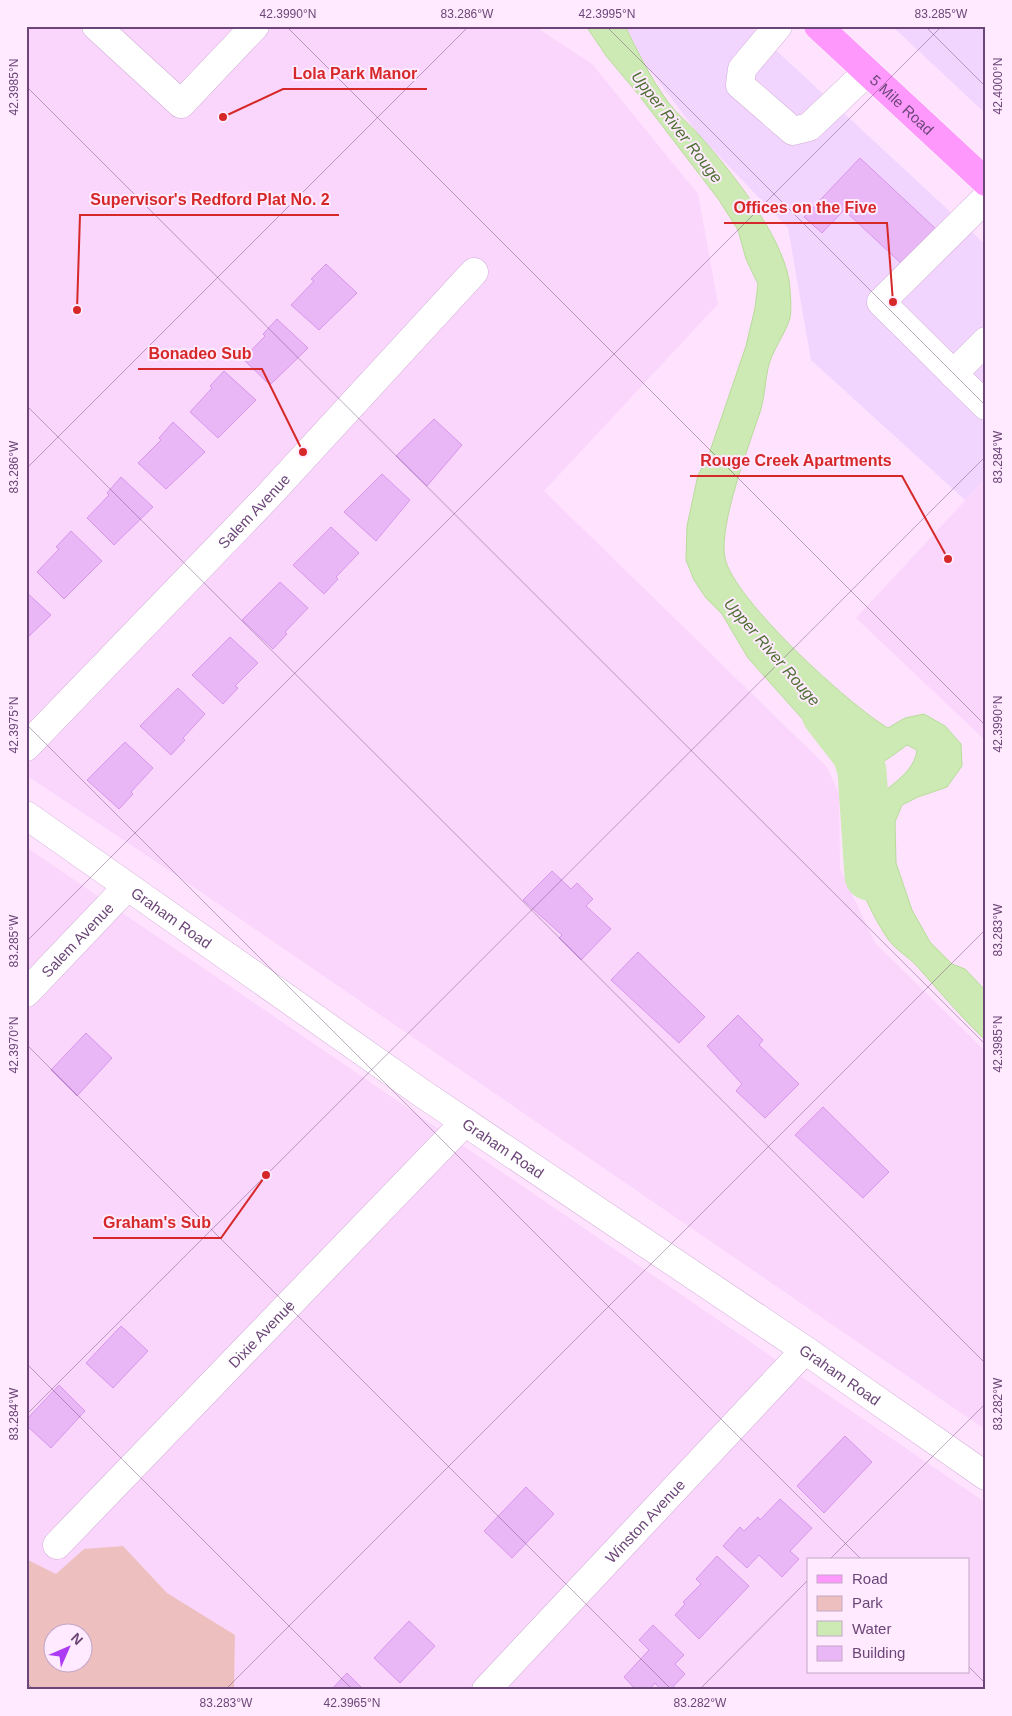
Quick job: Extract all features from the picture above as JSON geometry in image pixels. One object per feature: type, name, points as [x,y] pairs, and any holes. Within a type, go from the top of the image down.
[{"type":"main road","name":"5 Mile Road","points":[[818,26],[986,182]]},
{"type":"street","points":[[96,26],[181,104],[255,26]]},
{"type":"street","points":[[778,26],[742,69],[740,85],[793,131],[809,127],[867,72]]},
{"type":"street","points":[[986,198],[881,302],[986,406]]},
{"type":"street","name":"Salem Avenue","points":[[26,746],[269,495],[474,272]]},
{"type":"street","points":[[953,374],[986,341]]},
{"type":"street","name":"Graham Road","points":[[26,815],[465,1122],[804,1350],[986,1476]]},
{"type":"street","name":"Salem Avenue","points":[[26,994],[127,887]]},
{"type":"street","name":"Dixie Avenue","points":[[56,1544],[465,1122]]},
{"type":"street","name":"Winston Avenue","points":[[486,1690],[804,1350]]},
{"type":"shaded area","points":[[26,26],[534,26],[592,64],[698,194],[718,304],[544,491],[827,767],[839,794],[840,869],[875,943],[986,1052],[986,1430],[182,879],[26,775]]},
{"type":"shaded area","points":[[626,26],[750,26],[986,245],[986,478],[965,500],[811,360],[788,228],[700,136],[643,61]]},
{"type":"shaded area","points":[[892,26],[986,26],[986,114]]},
{"type":"shaded area","points":[[986,478],[986,741],[856,618]]},
{"type":"shaded area","points":[[26,847],[986,1503],[986,1690],[234,1690],[235,1635],[167,1593],[123,1546],[84,1549],[56,1574],[26,1559]]},
{"type":"green space","points":[[123,1546],[167,1593],[235,1635],[234,1690],[26,1690],[26,1559],[56,1574],[84,1549]]},
{"type":"water","points":[[586,26],[625,26],[662,93],[675,111],[712,150],[740,185],[765,223],[784,262],[789,280],[790,318],[770,361],[761,409],[730,505],[724,544],[725,558],[733,576],[770,624],[822,675],[870,716],[888,728],[905,718],[924,714],[945,726],[961,744],[962,766],[947,787],[902,805],[895,822],[896,863],[912,910],[930,942],[952,964],[965,969],[986,991],[986,1041],[916,965],[888,939],[865,897],[855,864],[854,832],[859,818],[874,800],[909,769],[917,750],[907,745],[884,761],[868,767],[860,768],[841,762],[748,658],[722,614],[706,598],[694,580],[686,560],[687,526],[698,475],[708,457],[746,346],[755,308],[758,284],[746,259],[738,230],[719,200],[638,94],[607,57]]},
{"type":"building","points":[[860,158],[937,230],[904,266],[844,210],[822,233],[804,217]]},
{"type":"building","points":[[326,264],[357,293],[319,330],[291,305],[314,281],[311,279]]},
{"type":"building","points":[[277,319],[308,348],[270,385],[243,359],[265,336],[263,334]]},
{"type":"building","points":[[224,371],[256,400],[218,438],[190,412],[212,388],[210,386]]},
{"type":"building","points":[[434,419],[462,445],[427,486],[396,456]]},
{"type":"building","points":[[173,422],[205,452],[166,489],[138,463],[161,440],[159,438]]},
{"type":"building","points":[[382,474],[410,500],[376,541],[344,512]]},
{"type":"building","points":[[121,477],[153,507],[114,545],[87,518],[109,495],[107,493]]},
{"type":"building","points":[[331,527],[359,553],[336,577],[338,579],[324,594],[293,565]]},
{"type":"building","points":[[71,531],[102,561],[64,599],[37,572],[59,549],[56,547]]},
{"type":"building","points":[[280,582],[308,608],[285,632],[287,634],[273,649],[242,620]]},
{"type":"building","points":[[26,592],[51,615],[26,639]]},
{"type":"building","points":[[230,637],[258,663],[235,686],[238,688],[223,704],[192,675]]},
{"type":"building","points":[[178,688],[205,714],[183,738],[185,740],[171,755],[140,726]]},
{"type":"building","points":[[125,742],[153,768],[131,792],[133,794],[119,809],[87,780]]},
{"type":"building","points":[[552,871],[571,889],[577,883],[593,899],[586,906],[611,929],[581,960],[559,938],[562,935],[523,900]]},
{"type":"building","points":[[638,952],[705,1017],[679,1043],[611,980]]},
{"type":"building","points":[[738,1015],[763,1040],[759,1045],[799,1084],[765,1118],[736,1091],[742,1084],[707,1046]]},
{"type":"building","points":[[86,1033],[112,1058],[77,1096],[51,1070]]},
{"type":"building","points":[[823,1107],[889,1172],[863,1198],[795,1135]]},
{"type":"building","points":[[121,1326],[148,1351],[113,1388],[86,1363]]},
{"type":"building","points":[[59,1385],[85,1411],[51,1448],[26,1425],[26,1420]]},
{"type":"building","points":[[845,1436],[872,1462],[824,1513],[797,1486]]},
{"type":"building","points":[[526,1487],[554,1514],[512,1558],[484,1531]]},
{"type":"building","points":[[780,1499],[812,1528],[790,1551],[799,1559],[782,1577],[759,1555],[747,1568],[723,1546],[740,1527],[744,1531],[758,1517],[760,1520]]},
{"type":"building","points":[[717,1556],[749,1586],[699,1639],[675,1615],[685,1604],[683,1602],[701,1584],[696,1579]]},
{"type":"building","points":[[409,1621],[435,1646],[400,1683],[374,1658]]},
{"type":"building","points":[[653,1625],[684,1655],[675,1664],[685,1674],[670,1690],[661,1690],[655,1683],[649,1690],[636,1690],[624,1677],[649,1650],[639,1640]]},
{"type":"building","points":[[347,1673],[364,1690],[331,1690]]},
{"type":"waterway","name":"Upper River Rouge","points":[[826,714],[857,754],[862,771],[869,876]]},
{"type":"place","name":"Lola Park Manor","points":[[223,117]]},
{"type":"place","name":"Offices on the Five","points":[[893,302]]},
{"type":"place","name":"Supervisor's Redford Plat No. 2","points":[[77,310]]},
{"type":"place","name":"Bonadeo Sub","points":[[303,452]]},
{"type":"place","name":"Rouge Creek Apartments","points":[[948,559]]},
{"type":"place","name":"Graham's Sub","points":[[266,1175]]}]
